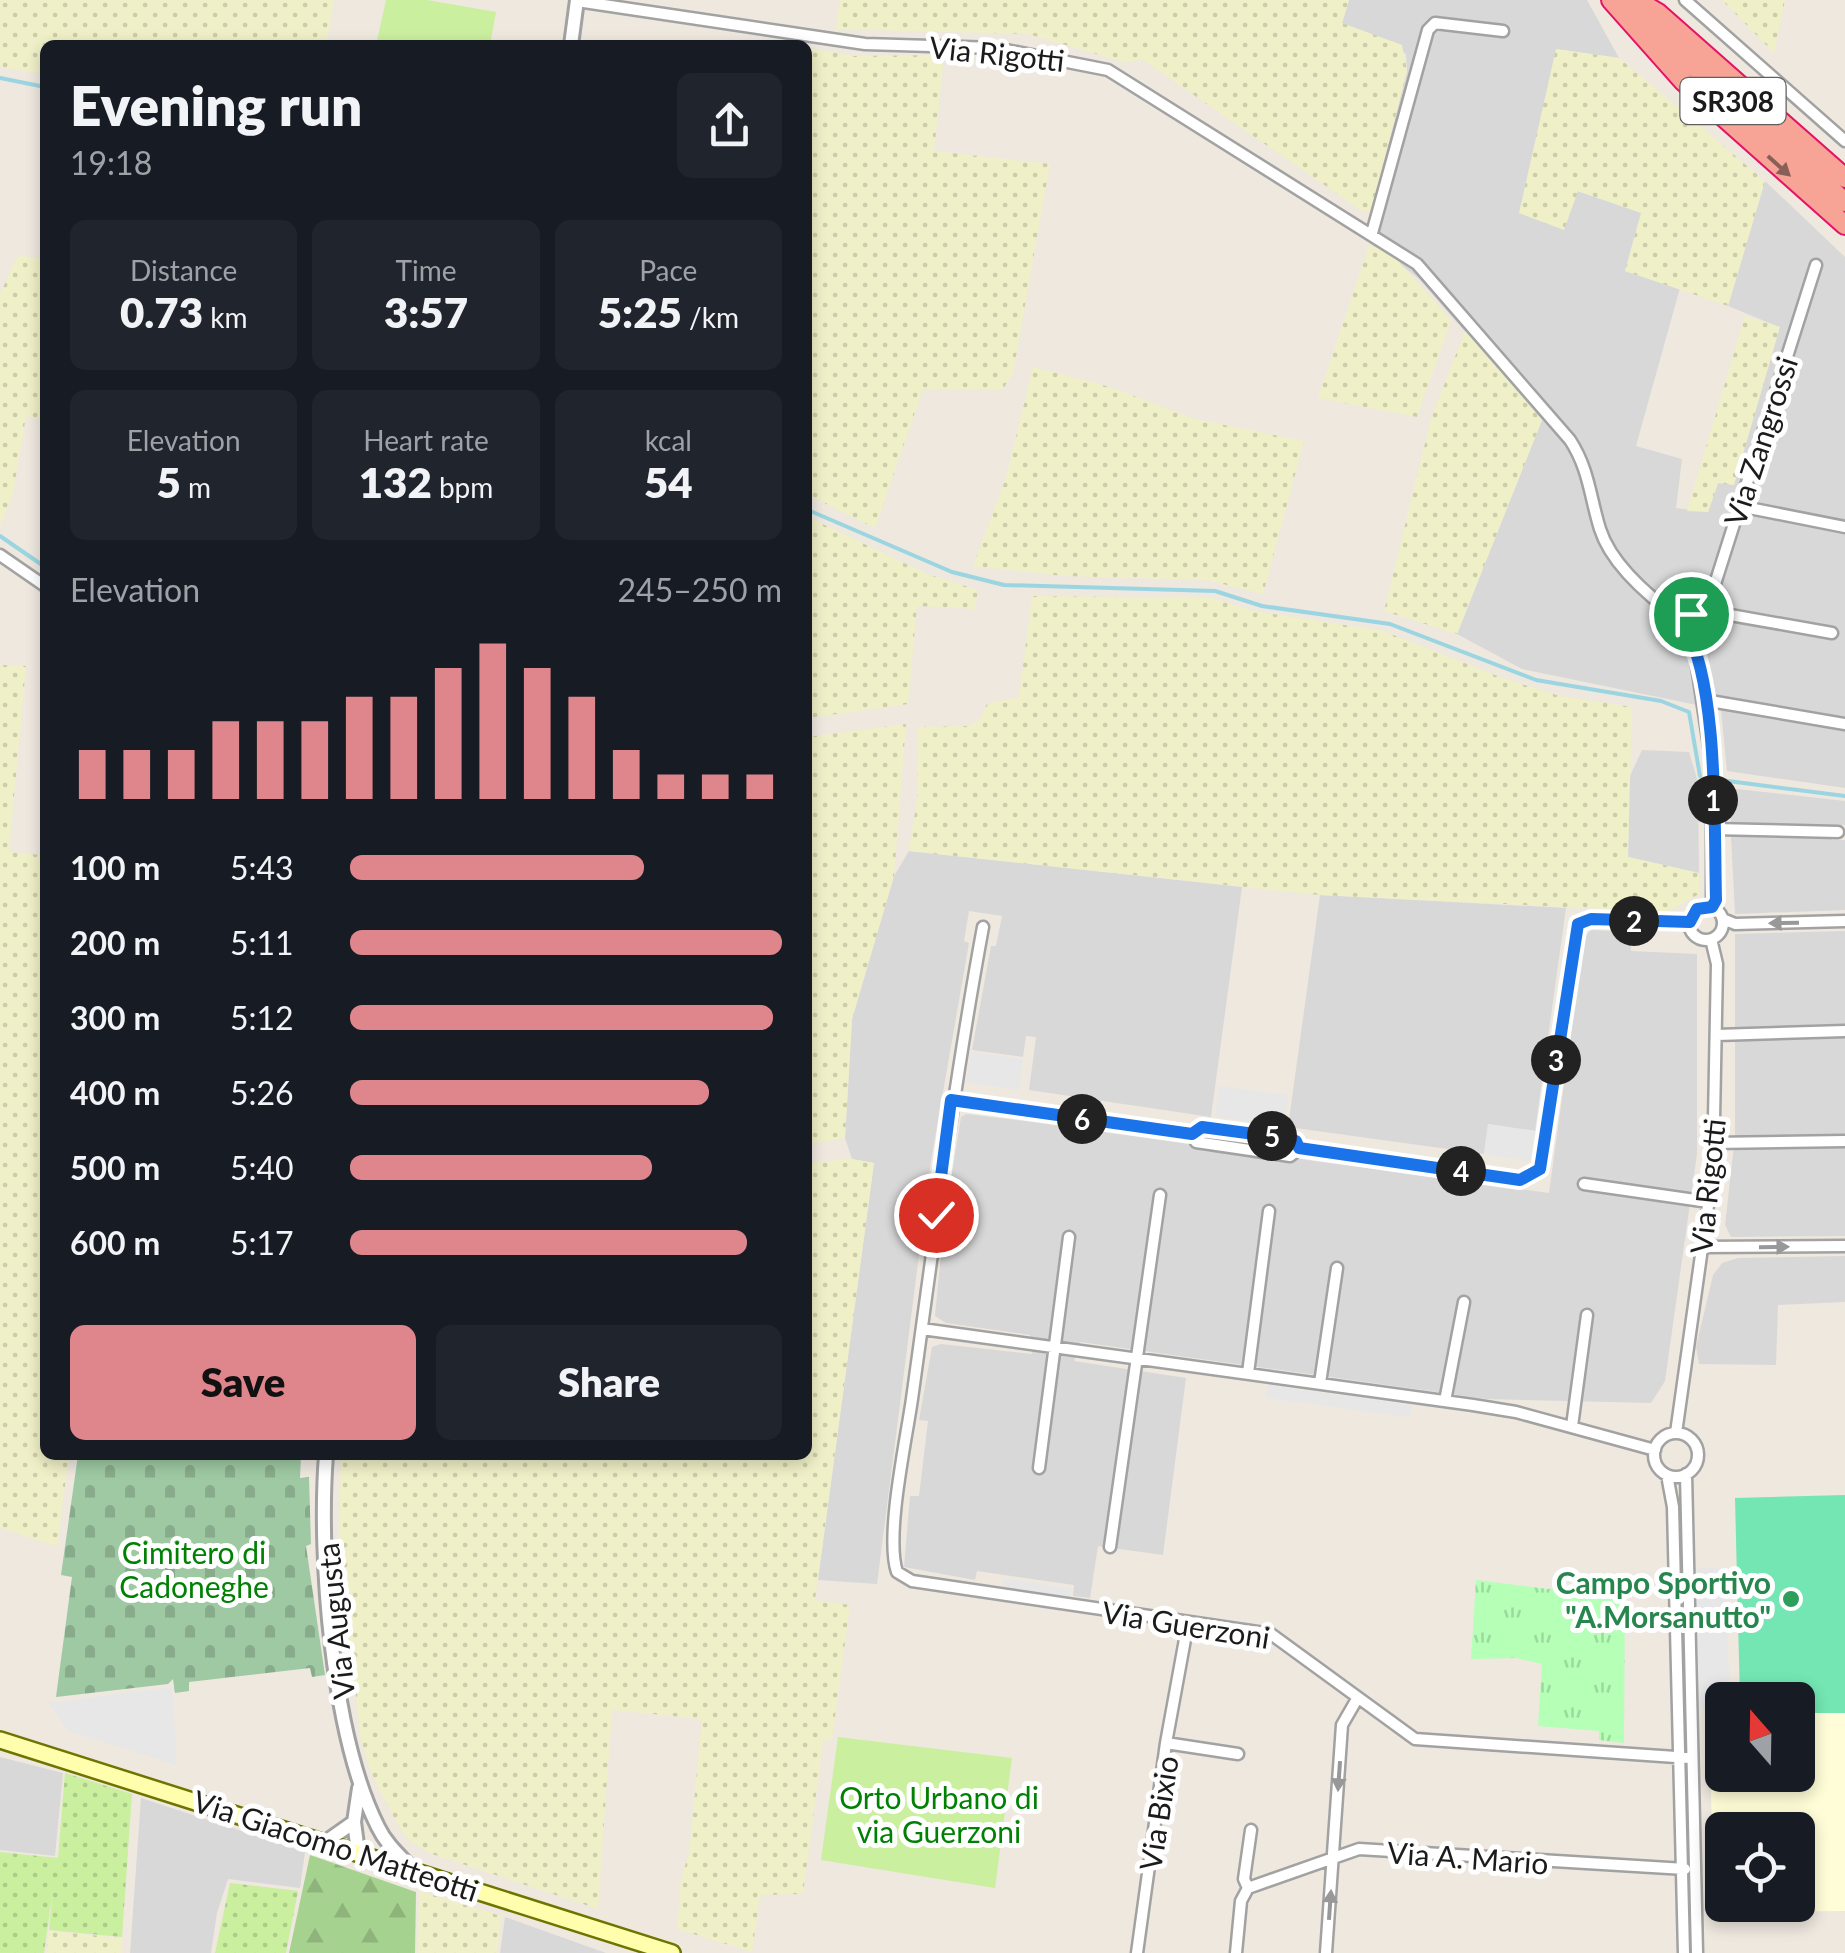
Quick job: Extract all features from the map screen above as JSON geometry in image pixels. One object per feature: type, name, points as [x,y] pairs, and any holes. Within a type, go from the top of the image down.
[{"type":"highway","points":[[1611,0],[1683,80],[1845,225]]},
{"type":"highway","name":"SR308","points":[[1620,0],[1845,202]]},
{"type":"highway","points":[[1636,0],[1658,12],[1845,178]]},
{"type":"main road","name":"Via Giacomo Matteotti","points":[[0,1740],[672,1953]]},
{"type":"street","points":[[571,40],[577,0]]},
{"type":"street","name":"Via Rigotti","points":[[577,0],[865,44],[996,48],[1108,70],[1417,264],[1570,440],[1588,472],[1601,532],[1609,548],[1635,580],[1692,633],[1704,700],[1714,830],[1712,907]]},
{"type":"street","points":[[1685,0],[1845,141]]},
{"type":"street","points":[[1372,233],[1428,30],[1435,22],[1503,31]]},
{"type":"street","name":"Via Zangrossi","points":[[1703,610],[1816,265]]},
{"type":"street","points":[[1739,506],[1845,527]]},
{"type":"street","points":[[0,554],[40,582]]},
{"type":"street","points":[[1692,633],[1704,626],[1703,610]]},
{"type":"street","points":[[1684,622],[1688,615],[1703,610],[1832,633]]},
{"type":"street","points":[[1704,700],[1845,724]]},
{"type":"street","points":[[1714,830],[1838,832]]},
{"type":"street","points":[[1723,919],[1720,934],[1711,939],[1694,935],[1690,922],[1697,909],[1712,907],[1723,919],[1736,924],[1845,922]]},
{"type":"street","points":[[1192,1134],[1199,1144],[1282,1156],[1299,1148],[1520,1180],[1532,1178],[1540,1169],[1575,929],[1591,919],[1690,922]]},
{"type":"street","points":[[983,927],[951,1100],[922,1330],[1445,1401],[1572,1426],[1655,1450]]},
{"type":"street","name":"Via Rigotti","points":[[1676,1432],[1714,1143],[1717,964],[1711,939]]},
{"type":"street","points":[[1718,1035],[1845,1031]]},
{"type":"street","points":[[951,1100],[1192,1134],[1202,1127],[1266,1135],[1292,1140],[1299,1148]]},
{"type":"street","points":[[1714,1143],[1845,1142]]},
{"type":"street","points":[[1584,1184],[1709,1202]]},
{"type":"street","points":[[1110,1547],[1160,1195]]},
{"type":"street","points":[[1248,1373],[1269,1211]]},
{"type":"street","points":[[1038,1468],[1069,1237]]},
{"type":"street","points":[[1702,1248],[1845,1246]]},
{"type":"street","points":[[1320,1383],[1336,1268]]},
{"type":"street","points":[[1445,1401],[1464,1302]]},
{"type":"street","points":[[1572,1426],[1587,1315]]},
{"type":"street","name":"Via Guerzoni","points":[[922,1330],[892,1559],[897,1572],[912,1581],[1271,1634],[1356,1699],[1416,1738],[1684,1758]]},
{"type":"street","points":[[1684,1758],[1686,1474],[1696,1464],[1698,1452],[1693,1441],[1676,1432],[1660,1440],[1655,1450],[1656,1463],[1667,1474],[1673,1507],[1688,1868],[1697,1953]]},
{"type":"street","name":"Via Augusta","points":[[326,1460],[325,1522],[335,1652],[360,1785],[376,1824],[412,1869]]},
{"type":"street","points":[[1667,1474],[1686,1474]]},
{"type":"street","points":[[1166,1742],[1188,1624]]},
{"type":"street","points":[[1326,1953],[1342,1725],[1356,1699]]},
{"type":"street","name":"Via Bixio","points":[[1136,1953],[1166,1742],[1238,1754]]},
{"type":"street","name":"Via Augusta","points":[[358,1852],[354,1822],[360,1785]]},
{"type":"street","points":[[327,1841],[354,1822]]},
{"type":"street","points":[[358,1852],[376,1824]]},
{"type":"street","points":[[1236,1953],[1242,1901],[1248,1888],[1244,1880],[1251,1830]]},
{"type":"street","name":"Via A. Mario","points":[[1248,1888],[1359,1850],[1688,1868]]},
{"type":"street","points":[[1684,1953],[1688,1868]]},
{"type":"shaded area","points":[[1349,0],[1587,0],[1619,58],[1556,49],[1577,191],[1642,213],[1625,271],[1680,288],[1636,446],[1682,459],[1676,508],[1708,512],[1718,483],[1734,484],[1779,327],[1728,306],[1765,181],[1845,257],[1845,788],[1727,771],[1721,710],[1522,669],[1457,634],[1542,420],[1419,279],[1377,246],[1369,221],[1407,71],[1406,54],[1342,23]]},
{"type":"shaded area","points":[[1642,750],[1689,752],[1698,782],[1699,873],[1628,857],[1629,778]]},
{"type":"shaded area","points":[[1728,788],[1845,801],[1845,825],[1731,823]]},
{"type":"shaded area","points":[[1832,835],[1832,840],[1845,840],[1845,910],[1735,914],[1731,837]]},
{"type":"shaded area","points":[[909,851],[1242,887],[1211,1117],[1029,1090],[1036,1037],[1026,1036],[1023,1057],[972,1050],[991,946],[996,946],[1002,916],[969,911],[964,941],[969,943],[931,1161],[877,1584],[818,1580],[874,1163],[852,1159],[845,1138],[852,1019],[894,876]]},
{"type":"shaded area","points":[[1320,895],[1566,908],[1535,1131],[1488,1124],[1484,1154],[1288,1127]]},
{"type":"shaded area","points":[[1591,930],[1631,932],[1631,951],[1697,954],[1697,1154],[1665,1381],[1651,1403],[1487,1399],[1080,1342],[1074,1361],[1186,1378],[1163,1555],[1098,1546],[1090,1598],[1073,1596],[1074,1585],[977,1571],[975,1580],[904,1567],[910,1496],[919,1496],[928,1421],[919,1420],[932,1347],[941,1344],[1032,1354],[1030,1335],[946,1323],[935,1316],[942,1243],[951,1243],[960,1181],[951,1179],[961,1117],[966,1114],[1033,1122],[1190,1144],[1203,1151],[1300,1159],[1549,1193],[1584,937]]},
{"type":"shaded area","points":[[1845,931],[1845,1236],[1731,1237],[1725,1225],[1735,1136],[1735,934]]},
{"type":"shaded area","points":[[971,1052],[1023,1059],[1019,1090],[966,1082]]},
{"type":"shaded area","points":[[1219,1086],[1288,1095],[1284,1126],[1215,1117]]},
{"type":"shaded area","points":[[1488,1124],[1535,1131],[1530,1161],[1484,1154]]},
{"type":"shaded area","points":[[1845,1256],[1845,1302],[1778,1305],[1776,1365],[1699,1364],[1696,1347],[1713,1275],[1722,1263],[1738,1258]]},
{"type":"shaded area","points":[[1267,1385],[1412,1405],[1410,1417],[1266,1398]]},
{"type":"shaded area","points":[[1725,1567],[1729,1682],[1705,1682],[1705,1708],[1699,1708],[1695,1569]]},
{"type":"shaded area","points":[[1004,1578],[1071,1589],[1070,1599],[1002,1588]]},
{"type":"shaded area","points":[[172,1687],[177,1765],[68,1731],[49,1703]]},
{"type":"shaded area","points":[[1815,1713],[1845,1713],[1845,1911],[1815,1911],[1815,1812],[1711,1812],[1711,1792],[1815,1792]]},
{"type":"shaded area","points":[[0,1757],[63,1773],[55,1856],[0,1850]]},
{"type":"shaded area","points":[[141,1798],[305,1852],[300,1888],[228,1879],[217,1913],[211,1953],[130,1953]]},
{"type":"shaded area","points":[[505,1917],[606,1953],[500,1953]]},
{"type":"green space","points":[[0,0],[334,0],[327,40],[40,40],[40,73],[0,67]]},
{"type":"green space","points":[[386,0],[427,0],[496,12],[491,40],[377,40]]},
{"type":"green space","points":[[840,0],[1349,0],[1342,23],[1402,45],[1407,71],[1371,211],[1362,211],[1143,60],[1124,62],[1028,34],[836,29]]},
{"type":"green space","points":[[1722,0],[1785,0],[1774,53]]},
{"type":"green space","points":[[812,49],[854,56],[944,55],[934,151],[1050,164],[1013,373],[1003,389],[923,389],[875,528],[812,497]]},
{"type":"green space","points":[[1556,49],[1619,58],[1765,181],[1728,306],[1625,271],[1641,213],[1578,191],[1564,230],[1519,213]]},
{"type":"green space","points":[[1369,246],[1391,253],[1451,320],[1417,417],[1318,398]]},
{"type":"green space","points":[[18,255],[40,259],[40,419],[26,416],[13,493],[0,526],[0,294]]},
{"type":"green space","points":[[1745,316],[1780,327],[1734,485],[1718,483],[1708,512],[1687,511]]},
{"type":"green space","points":[[1465,331],[1542,420],[1457,634],[1384,611],[1431,419]]},
{"type":"green space","points":[[1033,367],[1110,387],[1194,419],[1304,441],[1263,594],[1207,580],[1063,576],[973,566],[1006,478]]},
{"type":"green space","points":[[812,519],[927,574],[978,590],[975,609],[917,606],[908,704],[812,717]]},
{"type":"green space","points":[[1032,596],[1212,598],[1254,611],[1383,631],[1505,679],[1560,696],[1632,707],[1628,857],[1699,873],[1699,894],[1667,912],[1320,895],[909,851],[917,799],[918,727],[967,726],[979,721],[987,704],[1019,697]]},
{"type":"green space","points":[[0,665],[26,666],[9,852],[40,855],[40,1460],[68,1460],[57,1546],[0,1528]]},
{"type":"green space","points":[[906,724],[894,876],[852,1019],[845,1138],[812,1143],[812,736]]},
{"type":"green space","points":[[852,1159],[874,1163],[815,1600],[850,1605],[832,1739],[823,1741],[803,1894],[760,1895],[752,1952],[677,1929],[702,1719],[612,1710],[598,1909],[429,1853],[409,1840],[372,1775],[361,1740],[339,1548],[341,1460],[812,1460],[812,1163]]},
{"type":"green space","name":"Cimitero di Cadoneghe","points":[[77,1460],[301,1460],[300,1478],[309,1477],[311,1544],[306,1546],[325,1675],[312,1677],[310,1668],[189,1682],[189,1691],[175,1693],[173,1679],[168,1684],[56,1697],[72,1577],[61,1575]]},
{"type":"green space","name":"Campo Sportivo \"A.Morsanutto\"","points":[[1845,1495],[1845,1713],[1815,1713],[1815,1682],[1740,1682],[1735,1498]]},
{"type":"green space","points":[[1625,1578],[1624,1743],[1599,1740],[1599,1731],[1538,1726],[1542,1664],[1516,1658],[1471,1659],[1476,1580],[1548,1589]]},
{"type":"green space","name":"Orto Urbano di via Guerzoni","points":[[838,1737],[1012,1758],[995,1888],[821,1860]]},
{"type":"green space","points":[[65,1773],[132,1794],[122,1937],[49,1930],[53,1890],[44,1953],[0,1953],[0,1852],[58,1858]]},
{"type":"green space","points":[[310,1855],[416,1892],[415,1953],[289,1953]]},
{"type":"green space","points":[[230,1883],[298,1891],[286,1953],[215,1953]]},
{"type":"green space","points":[[419,1891],[501,1916],[497,1953],[418,1953]]},
{"type":"green space","points":[[49,1931],[122,1938],[121,1953],[46,1953]]},
{"type":"waterway","points":[[0,78],[40,86]]},
{"type":"waterway","points":[[812,512],[952,572],[1004,585],[1215,591],[1262,606],[1390,624],[1536,680],[1661,701],[1689,712],[1700,776]]},
{"type":"waterway","points":[[0,536],[40,564]]},
{"type":"waterway","points":[[1728,781],[1845,796]]},
{"type":"place","name":"Campo Sportivo \"A.Morsanutto\"","points":[[1791,1599]]},
{"type":"route","points":[[936,1215],[951,1100],[1192,1134],[1202,1127],[1284,1138],[1296,1141],[1299,1148],[1520,1180],[1532,1178],[1540,1169],[1578,924],[1591,919],[1690,922],[1693,912],[1702,906],[1712,907],[1716,900],[1712,766],[1700,667],[1692,633],[1684,625],[1691,614]]}]
